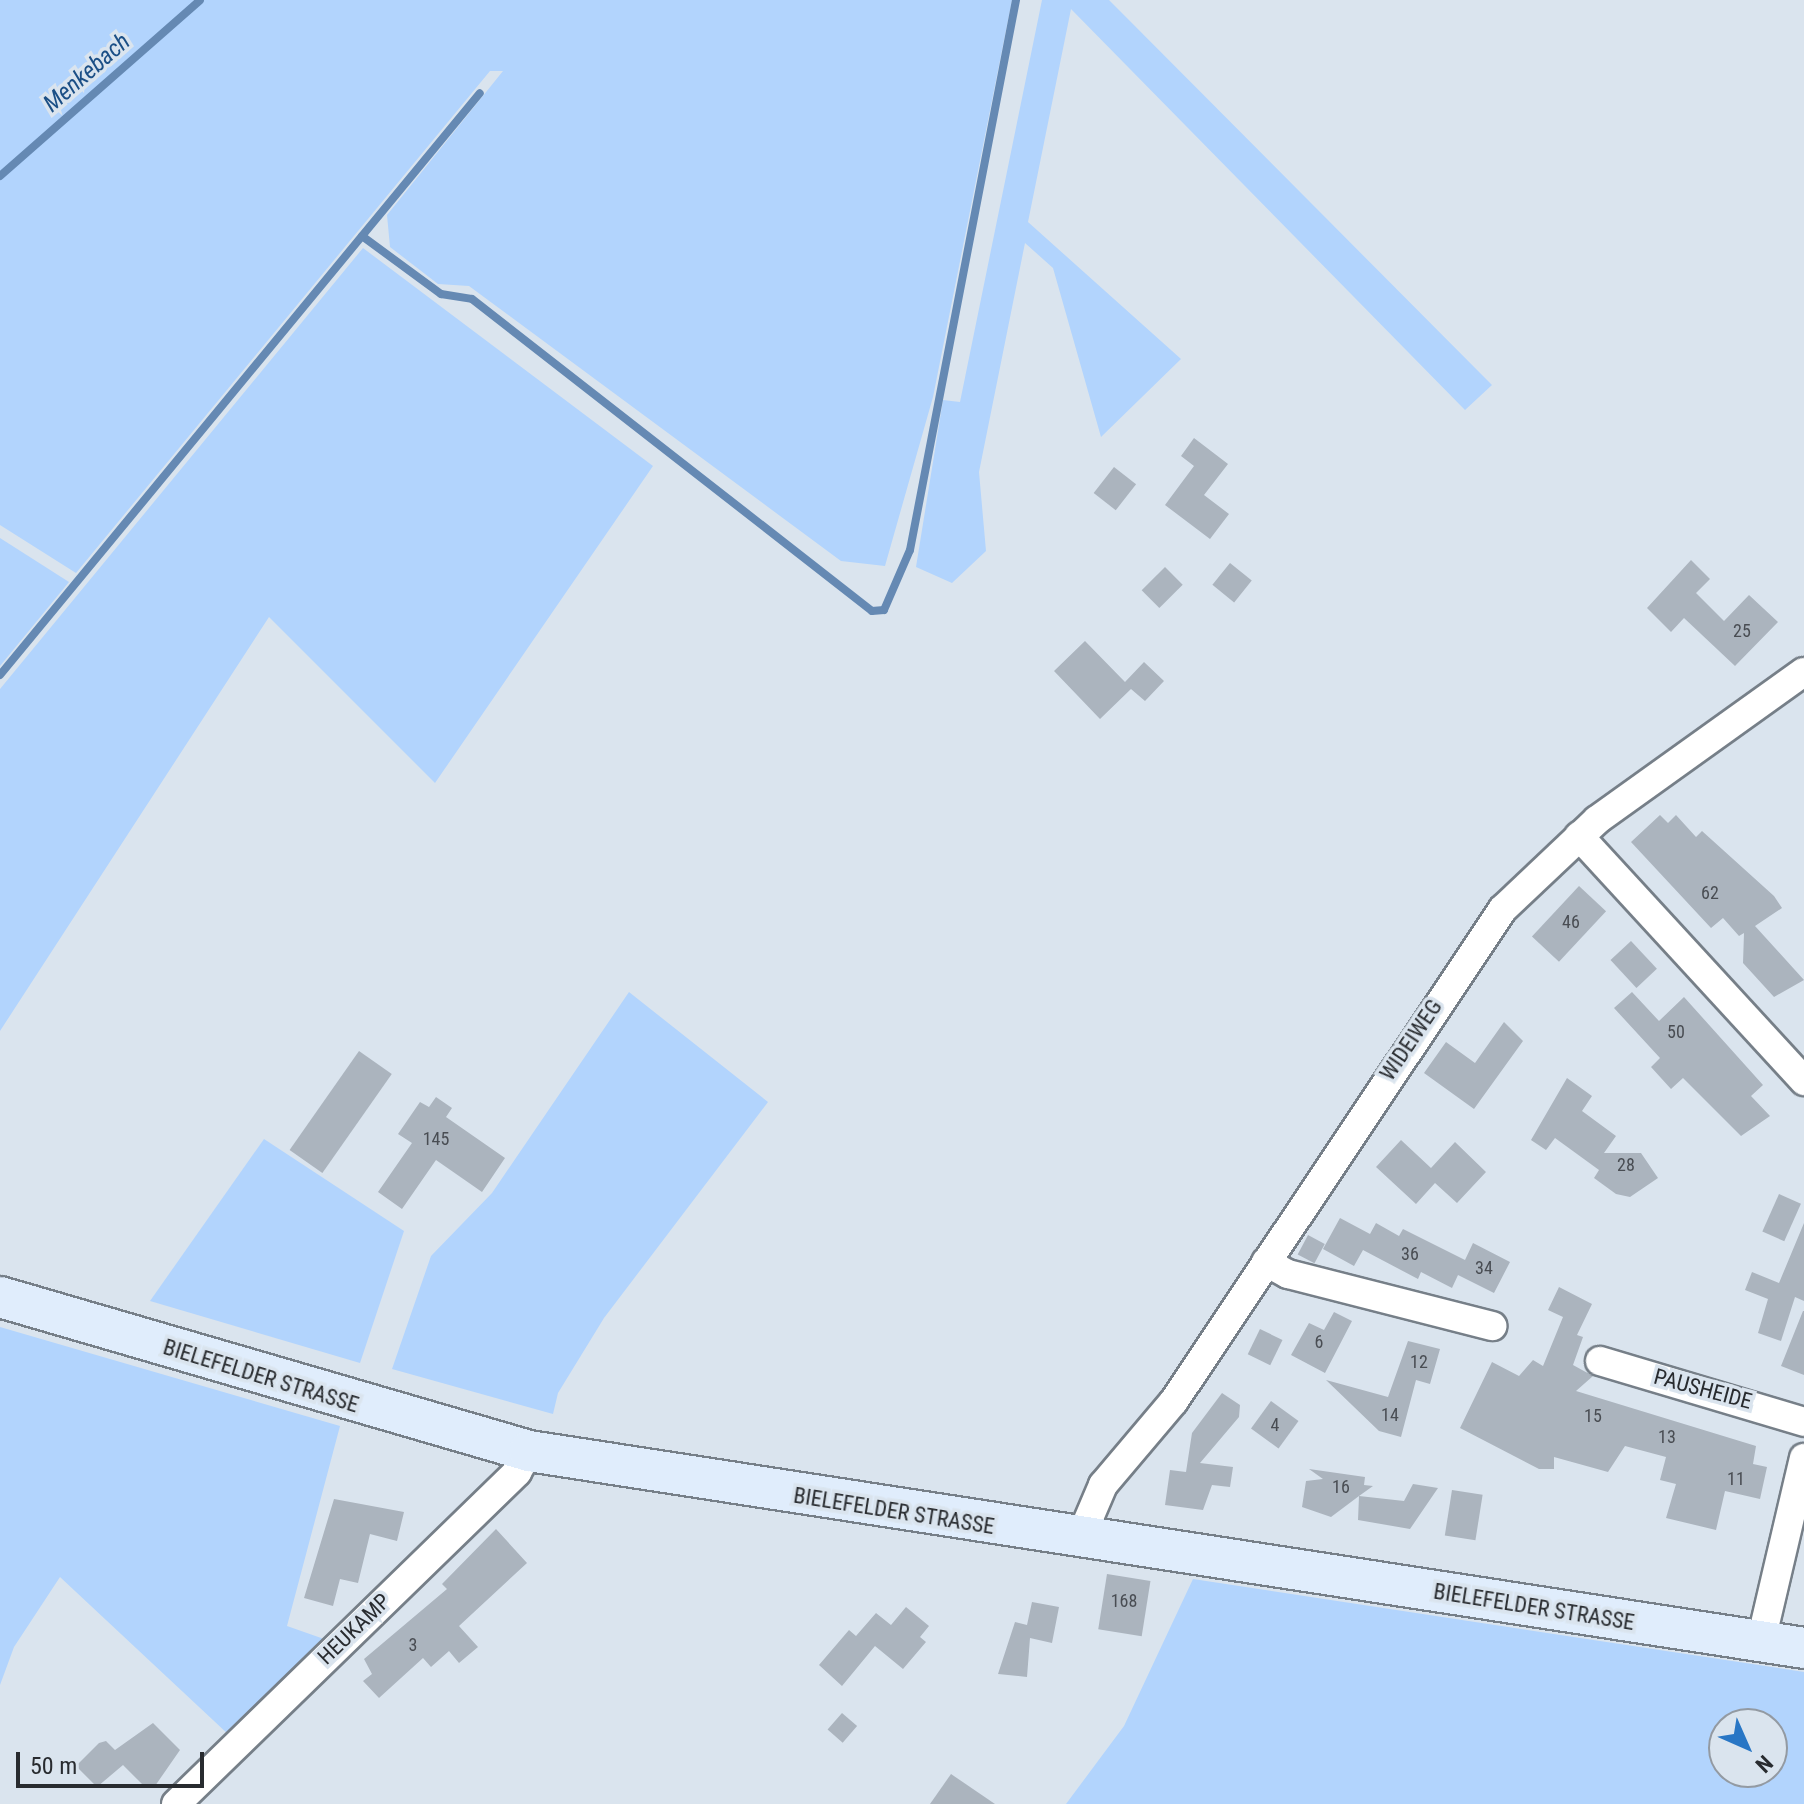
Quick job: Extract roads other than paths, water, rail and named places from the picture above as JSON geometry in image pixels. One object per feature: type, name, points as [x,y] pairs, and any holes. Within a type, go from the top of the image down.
[{"type":"main road","name":"BIELEFELDER STRASSE","points":[[0,1297],[529,1451],[1080,1539],[1804,1648]]},
{"type":"street","name":"WIDEIWEG","points":[[1080,1539],[1103,1485],[1174,1401],[1494,921],[1579,836],[1804,672]]},
{"type":"street","points":[[1579,836],[1804,1081]]},
{"type":"street","points":[[1266,1262],[1288,1274],[1492,1326]]},
{"type":"street","name":"PAUSHEIDE","points":[[1600,1361],[1804,1422]]},
{"type":"street","name":"HEUKAMP","points":[[176,1804],[517,1472],[529,1451]]},
{"type":"street","points":[[1761,1641],[1804,1458]]},
{"type":"waterway","name":"Menkebach","points":[[0,176],[200,0]]},
{"type":"waterway","points":[[362,236],[441,294],[472,299],[872,611],[884,610],[910,550],[1016,0]]},
{"type":"waterway","points":[[0,675],[480,93]]}]
